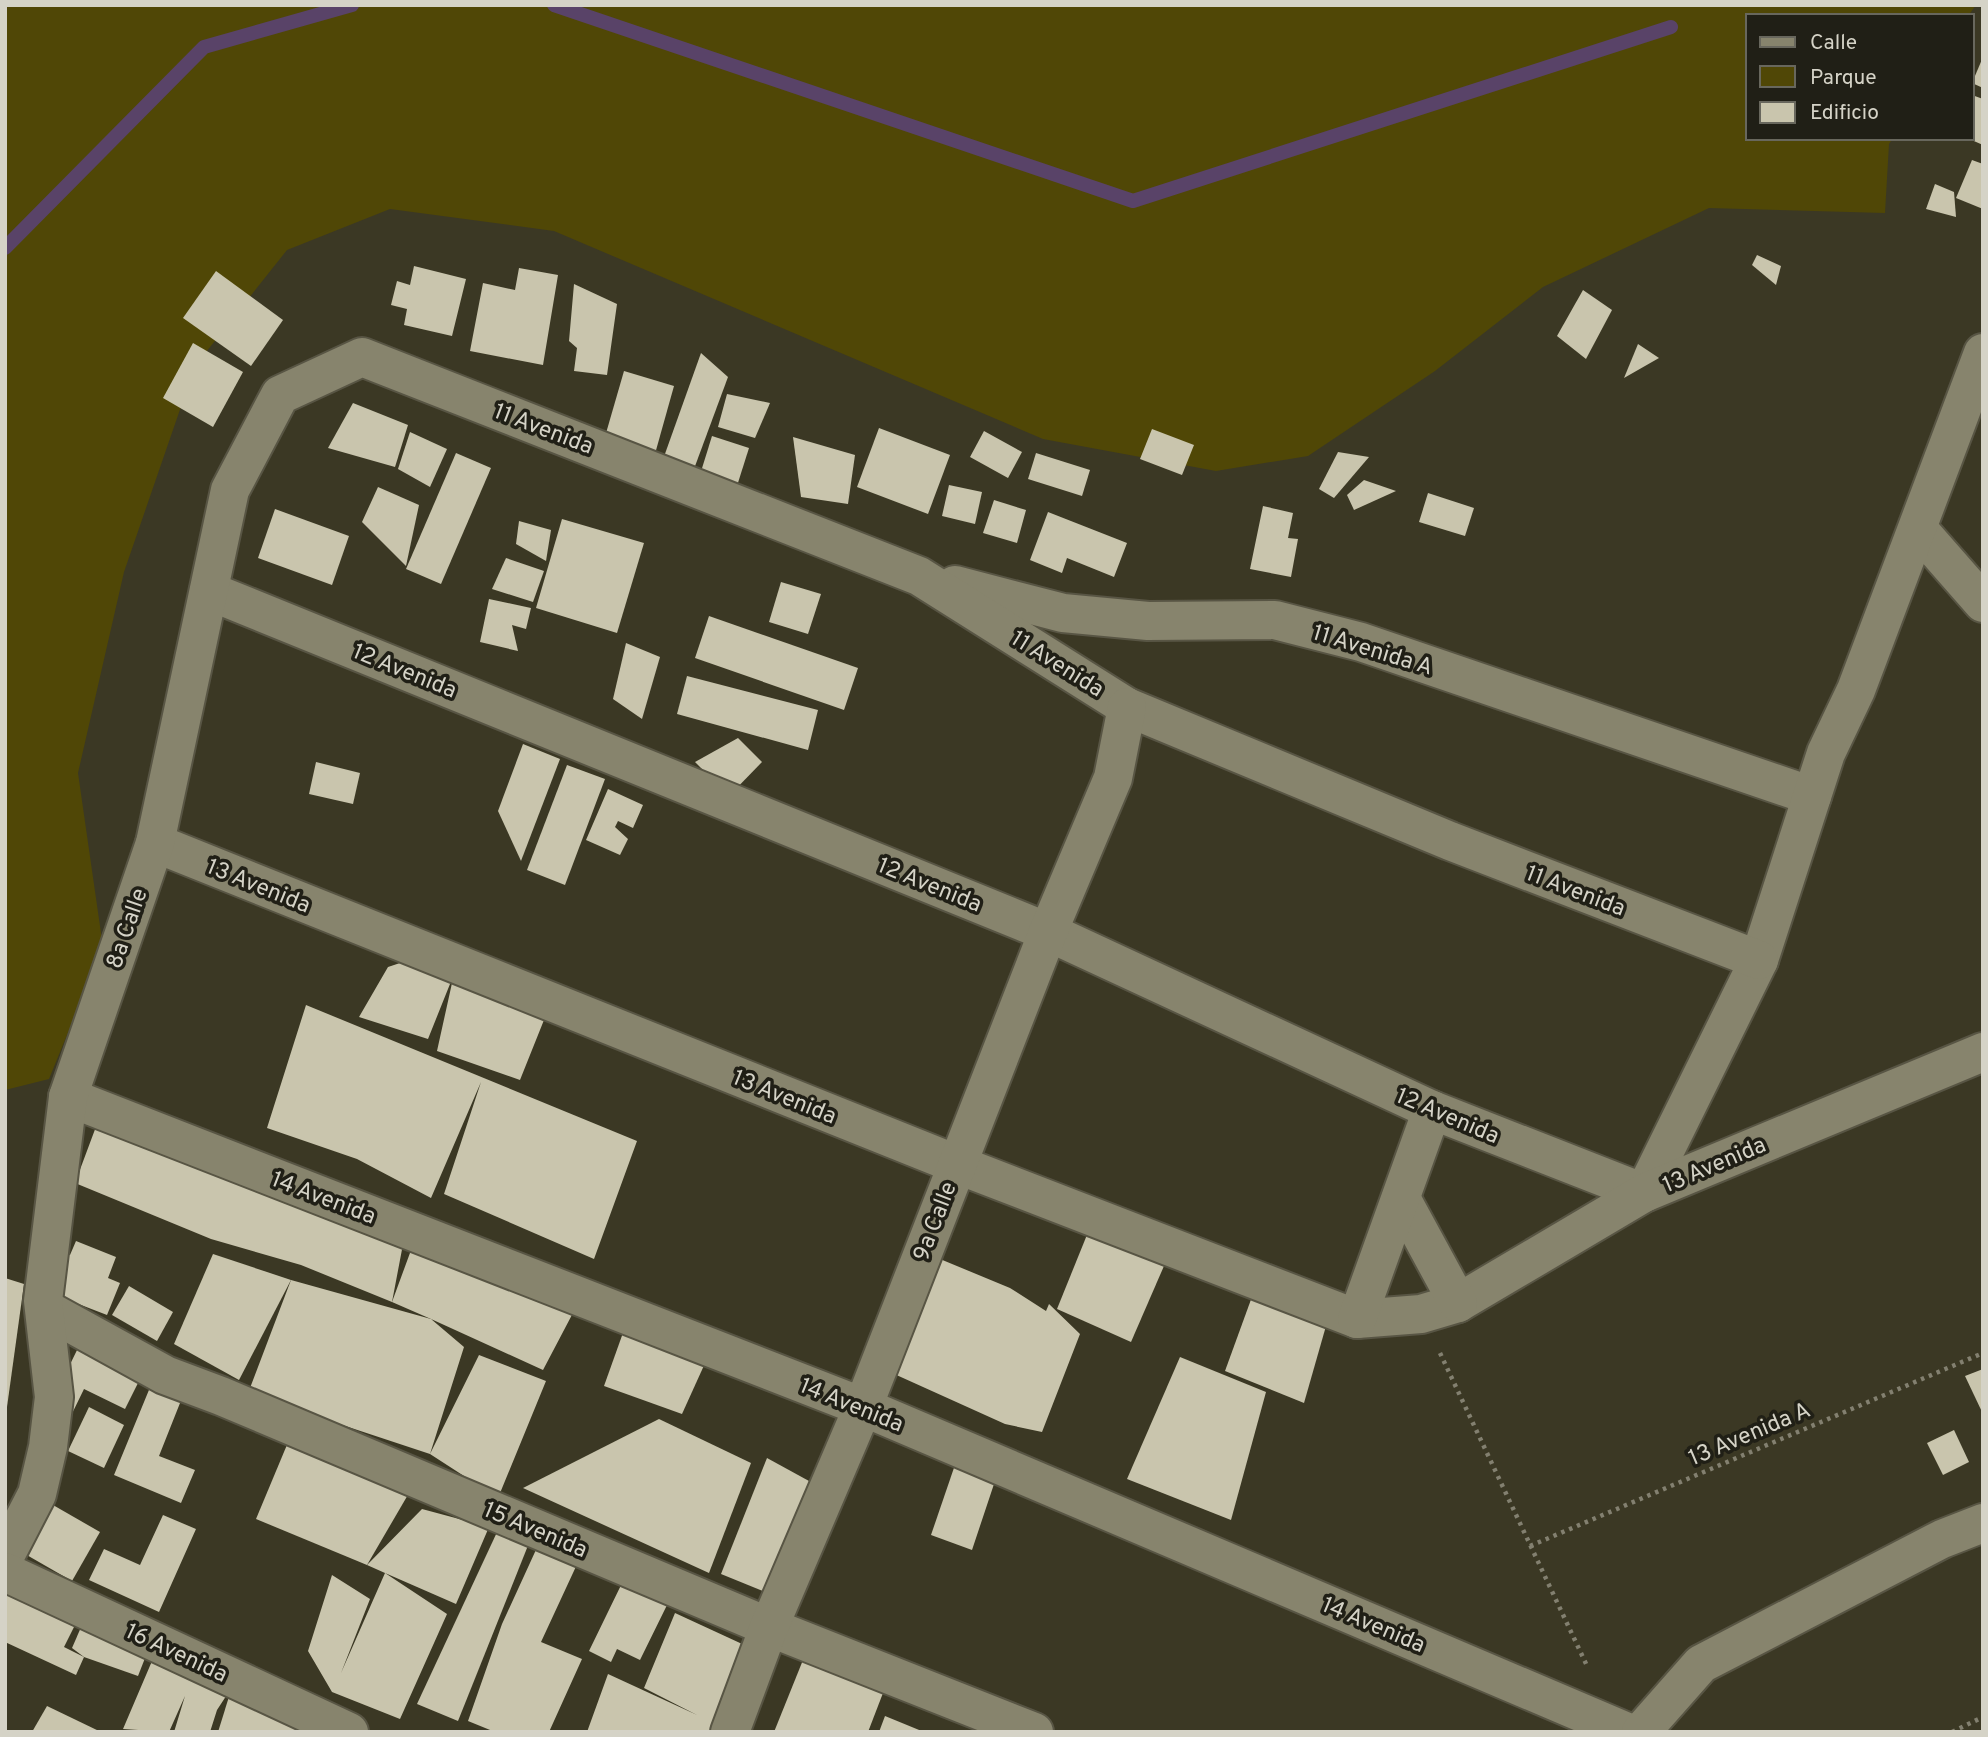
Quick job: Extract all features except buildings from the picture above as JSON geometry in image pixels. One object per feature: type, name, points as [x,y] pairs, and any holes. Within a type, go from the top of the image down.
[{"type":"street","points":[[1644,1193],[1759,960],[1826,753],[1856,690],[1919,530],[1983,353]]},
{"type":"street","name":"11 Avenida","points":[[362,357],[919,576],[1127,707],[1450,841],[1759,960]]},
{"type":"street","name":"8a Calle","points":[[5,1556],[37,1494],[48,1447],[54,1397],[43,1301],[68,1097],[155,843],[230,490],[280,395],[362,357]]},
{"type":"street","points":[[1919,530],[1983,603]]},
{"type":"street","name":"11 Avenida A","points":[[919,576],[1063,613],[1148,621],[1275,621],[1312,629],[1361,642],[1812,796]]},
{"type":"street","name":"12 Avenida","points":[[209,591],[1048,932],[1432,1110],[1644,1193]]},
{"type":"street","name":"9a Calle","points":[[730,1732],[769,1627],[863,1407],[1048,932],[1113,778],[1127,707]]},
{"type":"street","name":"13 Avenida","points":[[155,843],[956,1164],[1357,1320],[1422,1314],[1458,1303],[1644,1193],[1983,1052]]},
{"type":"street","name":"14 Avenida","points":[[68,1097],[863,1407],[1627,1732]]},
{"type":"street","points":[[1357,1320],[1432,1110]]},
{"type":"street","points":[[1401,1198],[1458,1303]]},
{"type":"street","name":"15 Avenida","points":[[45,1309],[164,1376],[221,1396],[769,1627],[1034,1732]]},
{"type":"street","points":[[1642,1732],[1701,1664],[1942,1539],[1983,1523]]},
{"type":"street","name":"16 Avenida","points":[[5,1572],[348,1732]]},
{"type":"path","points":[[1422,1314],[1589,1670]]},
{"type":"path","name":"13 Avenida A","points":[[1530,1546],[1983,1353]]},
{"type":"path","points":[[1952,1732],[1983,1717]]},
{"type":"green space","points":[[5,5],[1976,5],[1969,14],[1746,14],[1746,140],[1892,140],[1889,144],[1885,213],[1709,208],[1543,287],[1435,371],[1308,456],[1216,471],[1043,439],[554,231],[390,209],[287,250],[195,366],[124,572],[78,773],[103,947],[49,1079],[5,1090]]},
{"type":"waterway","points":[[5,248],[204,47],[352,5]]},
{"type":"waterway","points":[[554,5],[1133,201],[1671,27]]}]
